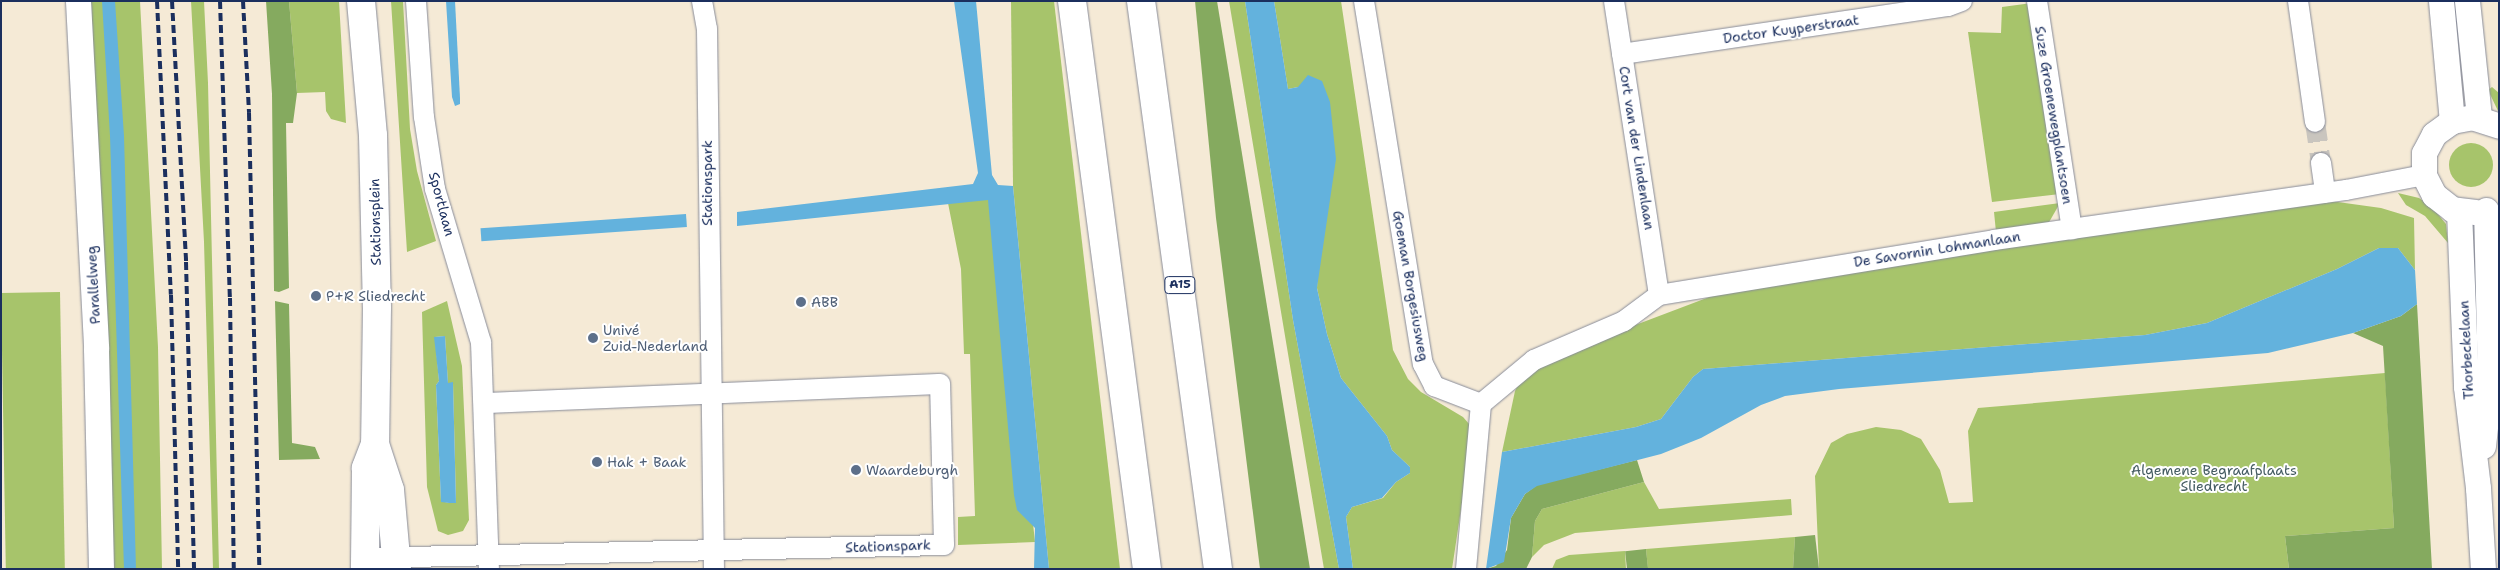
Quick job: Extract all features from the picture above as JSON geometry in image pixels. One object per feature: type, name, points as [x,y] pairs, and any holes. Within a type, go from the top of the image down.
[{"type":"main road","name":"Stationsplein","points":[[361,1],[373,135],[375,444],[390,490],[398,563]]},
{"type":"main road","points":[[1072,1],[1146,569]]},
{"type":"main road","name":"A15","points":[[1141,1],[1218,569]]},
{"type":"main road","name":"Stationsplein","points":[[365,563],[366,468],[375,444]]},
{"type":"street","name":"Parallelweg","points":[[78,1],[96,349],[101,569]]},
{"type":"street","name":"Sportlaan","points":[[416,1],[424,116],[435,189],[481,342],[485,403]]},
{"type":"street","name":"Stationspark","points":[[702,1],[707,29],[707,189],[714,560]]},
{"type":"street","name":"Goeman Borgesiusweg","points":[[1364,1],[1423,364],[1434,386],[1481,404]]},
{"type":"street","name":"Cort van der Lindenlaan","points":[[1614,1],[1658,295]]},
{"type":"street","name":"Suze Groenewegplantsoen","points":[[2037,1],[2072,229]]},
{"type":"street","points":[[2298,1],[2315,122]]},
{"type":"street","points":[[2441,1],[2452,121]]},
{"type":"street","points":[[2466,1],[2489,122],[2452,121],[2430,140],[2423,160],[2424,175],[2439,201],[2459,211],[2492,207]]},
{"type":"street","name":"Doctor Kuyperstraat","points":[[1622,54],[1960,3]]},
{"type":"street","points":[[2321,164],[2325,193]]},
{"type":"street","name":"De Savornin Lohmanlaan","points":[[1481,404],[1534,360],[1624,321],[1658,295],[2072,229],[2325,193],[2424,175]]},
{"type":"street","name":"Thorbeckelaan","points":[[2478,488],[2490,383],[2492,207]]},
{"type":"street","name":"Thorbeckelaan","points":[[2459,211],[2466,387],[2478,488],[2483,569]]},
{"type":"street","name":"Stationspark","points":[[365,563],[714,560],[944,545],[940,384],[485,403]]},
{"type":"street","points":[[485,403],[489,561]]},
{"type":"street","points":[[1466,569],[1481,404]]},
{"type":"green space","points":[[91,1],[140,1],[158,347],[162,569],[112,569],[107,351]]},
{"type":"green space","points":[[191,1],[204,1],[208,83],[219,569],[213,569],[204,242]]},
{"type":"green space","points":[[266,1],[289,1],[297,93],[293,123],[286,123],[289,288],[279,292],[274,291],[272,94]]},
{"type":"green space","points":[[289,1],[339,1],[346,123],[331,119],[326,111],[325,92],[297,93]]},
{"type":"green space","points":[[391,1],[403,1],[410,129],[417,171],[436,241],[407,252]]},
{"type":"green space","points":[[1011,1],[1054,1],[1120,569],[1049,569],[1013,186]]},
{"type":"green space","points":[[1195,1],[1217,1],[1310,569],[1260,569],[1216,218]]},
{"type":"green space","points":[[1229,1],[1245,1],[1293,320],[1339,569],[1324,569]]},
{"type":"green space","points":[[1274,1],[1341,1],[1393,350],[1408,379],[1421,392],[1463,417],[1470,425],[1472,436],[1452,569],[1353,569],[1346,517],[1352,507],[1383,498],[1396,482],[1410,473],[1410,467],[1392,450],[1387,436],[1341,378],[1327,334],[1317,288],[1318,267],[1298,87],[1288,89]]},
{"type":"green space","points":[[2032,3],[2060,194],[1992,202],[1968,32],[2001,33],[2002,7]]},
{"type":"green space","points":[[2492,87],[2499,93],[2499,113],[2488,90]]},
{"type":"green space","points":[[2467,143],[2475,143],[2487,149],[2493,165],[2487,181],[2475,187],[2467,187],[2455,181],[2449,169],[2449,161],[2455,149]]},
{"type":"green space","points":[[997,193],[1035,542],[958,545],[958,517],[975,516],[970,354],[964,354],[961,269],[947,198]]},
{"type":"green space","points":[[2398,193],[2419,198],[2432,207],[2446,224],[2448,243],[2425,216],[2406,205]]},
{"type":"green space","points":[[2316,199],[2381,208],[2414,218],[2415,270],[2398,248],[2379,248],[2337,269],[2207,323],[2145,335],[1703,369],[1693,377],[1661,419],[1636,427],[1502,452],[1515,391],[1523,374],[1535,363],[1741,285]]},
{"type":"green space","points":[[2060,203],[2048,224],[1996,232],[1994,212]]},
{"type":"green space","points":[[60,292],[65,569],[6,569],[1,293]]},
{"type":"green space","points":[[275,301],[289,304],[292,443],[315,447],[320,459],[279,460]]},
{"type":"green space","points":[[447,301],[462,366],[469,520],[463,531],[448,535],[438,531],[427,487],[422,312]],"holes":[[[445,336],[448,384],[453,383],[456,502],[449,503],[441,501],[436,385],[439,381],[435,337]]]},
{"type":"green space","points":[[2417,304],[2432,569],[2289,569],[2285,536],[2394,528],[2383,346],[2353,333],[2401,316]]},
{"type":"green space","name":"Algemene Begraafplaats Sliedrecht","points":[[2385,373],[2394,528],[2285,536],[2289,569],[1819,569],[1815,476],[1831,443],[1847,434],[1876,427],[1901,430],[1921,439],[1940,470],[1949,503],[1973,502],[1968,431],[1978,408]]},
{"type":"green space","points":[[1637,460],[1644,482],[1542,509],[1535,521],[1532,557],[1526,569],[1486,569],[1496,566],[1507,550],[1511,518],[1525,494],[1537,485]]},
{"type":"green space","points":[[1644,482],[1659,509],[1791,499],[1792,515],[1575,533],[1544,545],[1532,557],[1535,521],[1542,509]]},
{"type":"green space","points":[[1815,535],[1819,569],[1793,569],[1795,537]]},
{"type":"green space","points":[[1795,537],[1793,569],[1648,569],[1646,549]]},
{"type":"green space","points":[[1646,549],[1648,569],[1627,569],[1625,551]]},
{"type":"green space","points":[[1625,551],[1626,569],[1552,569],[1556,560],[1569,555]]},
{"type":"water","points":[[102,1],[115,1],[124,136],[136,569],[124,569],[110,136]]},
{"type":"water","points":[[446,1],[455,1],[460,104],[455,106],[452,97]]},
{"type":"water","points":[[954,1],[976,1],[992,175],[998,185],[1013,186],[1049,569],[1034,569],[1035,528],[1017,510],[1014,495],[988,200],[737,226],[737,212],[973,184],[978,173]]},
{"type":"water","points":[[1245,1],[1274,1],[1288,89],[1298,87],[1308,75],[1322,81],[1330,102],[1336,159],[1317,288],[1327,334],[1341,378],[1387,436],[1392,450],[1410,467],[1410,473],[1396,482],[1382,498],[1352,507],[1346,517],[1353,569],[1339,569],[1293,320]]},
{"type":"water","points":[[686,214],[687,227],[481,241],[481,228]]},
{"type":"water","points":[[2379,248],[2398,248],[2415,270],[2417,304],[2401,316],[2353,333],[2268,353],[1839,389],[1785,396],[1761,405],[1701,438],[1661,454],[1537,486],[1525,494],[1511,518],[1504,562],[1486,569],[1502,452],[1636,427],[1661,419],[1693,377],[1703,369],[2145,335],[2207,323],[2337,269]]},
{"type":"water","points":[[445,336],[448,383],[453,382],[456,503],[441,502],[436,385],[439,381],[434,337]]},
{"type":"tunnel","points":[[2315,122],[2321,163]]},
{"type":"railway","points":[[157,1],[171,295],[178,569]]},
{"type":"railway","points":[[172,1],[186,262],[194,569]]},
{"type":"railway","points":[[220,1],[230,298],[234,569]]},
{"type":"railway","points":[[243,1],[249,113],[259,569]]},
{"type":"place","name":"P+R Sliedrecht","points":[[316,296]]},
{"type":"place","name":"ABB","points":[[801,302]]},
{"type":"place","name":"Univé Zuid-Nederland","points":[[593,338]]},
{"type":"place","name":"Hak + Baak","points":[[597,462]]},
{"type":"place","name":"Waardeburgh","points":[[856,470]]}]
